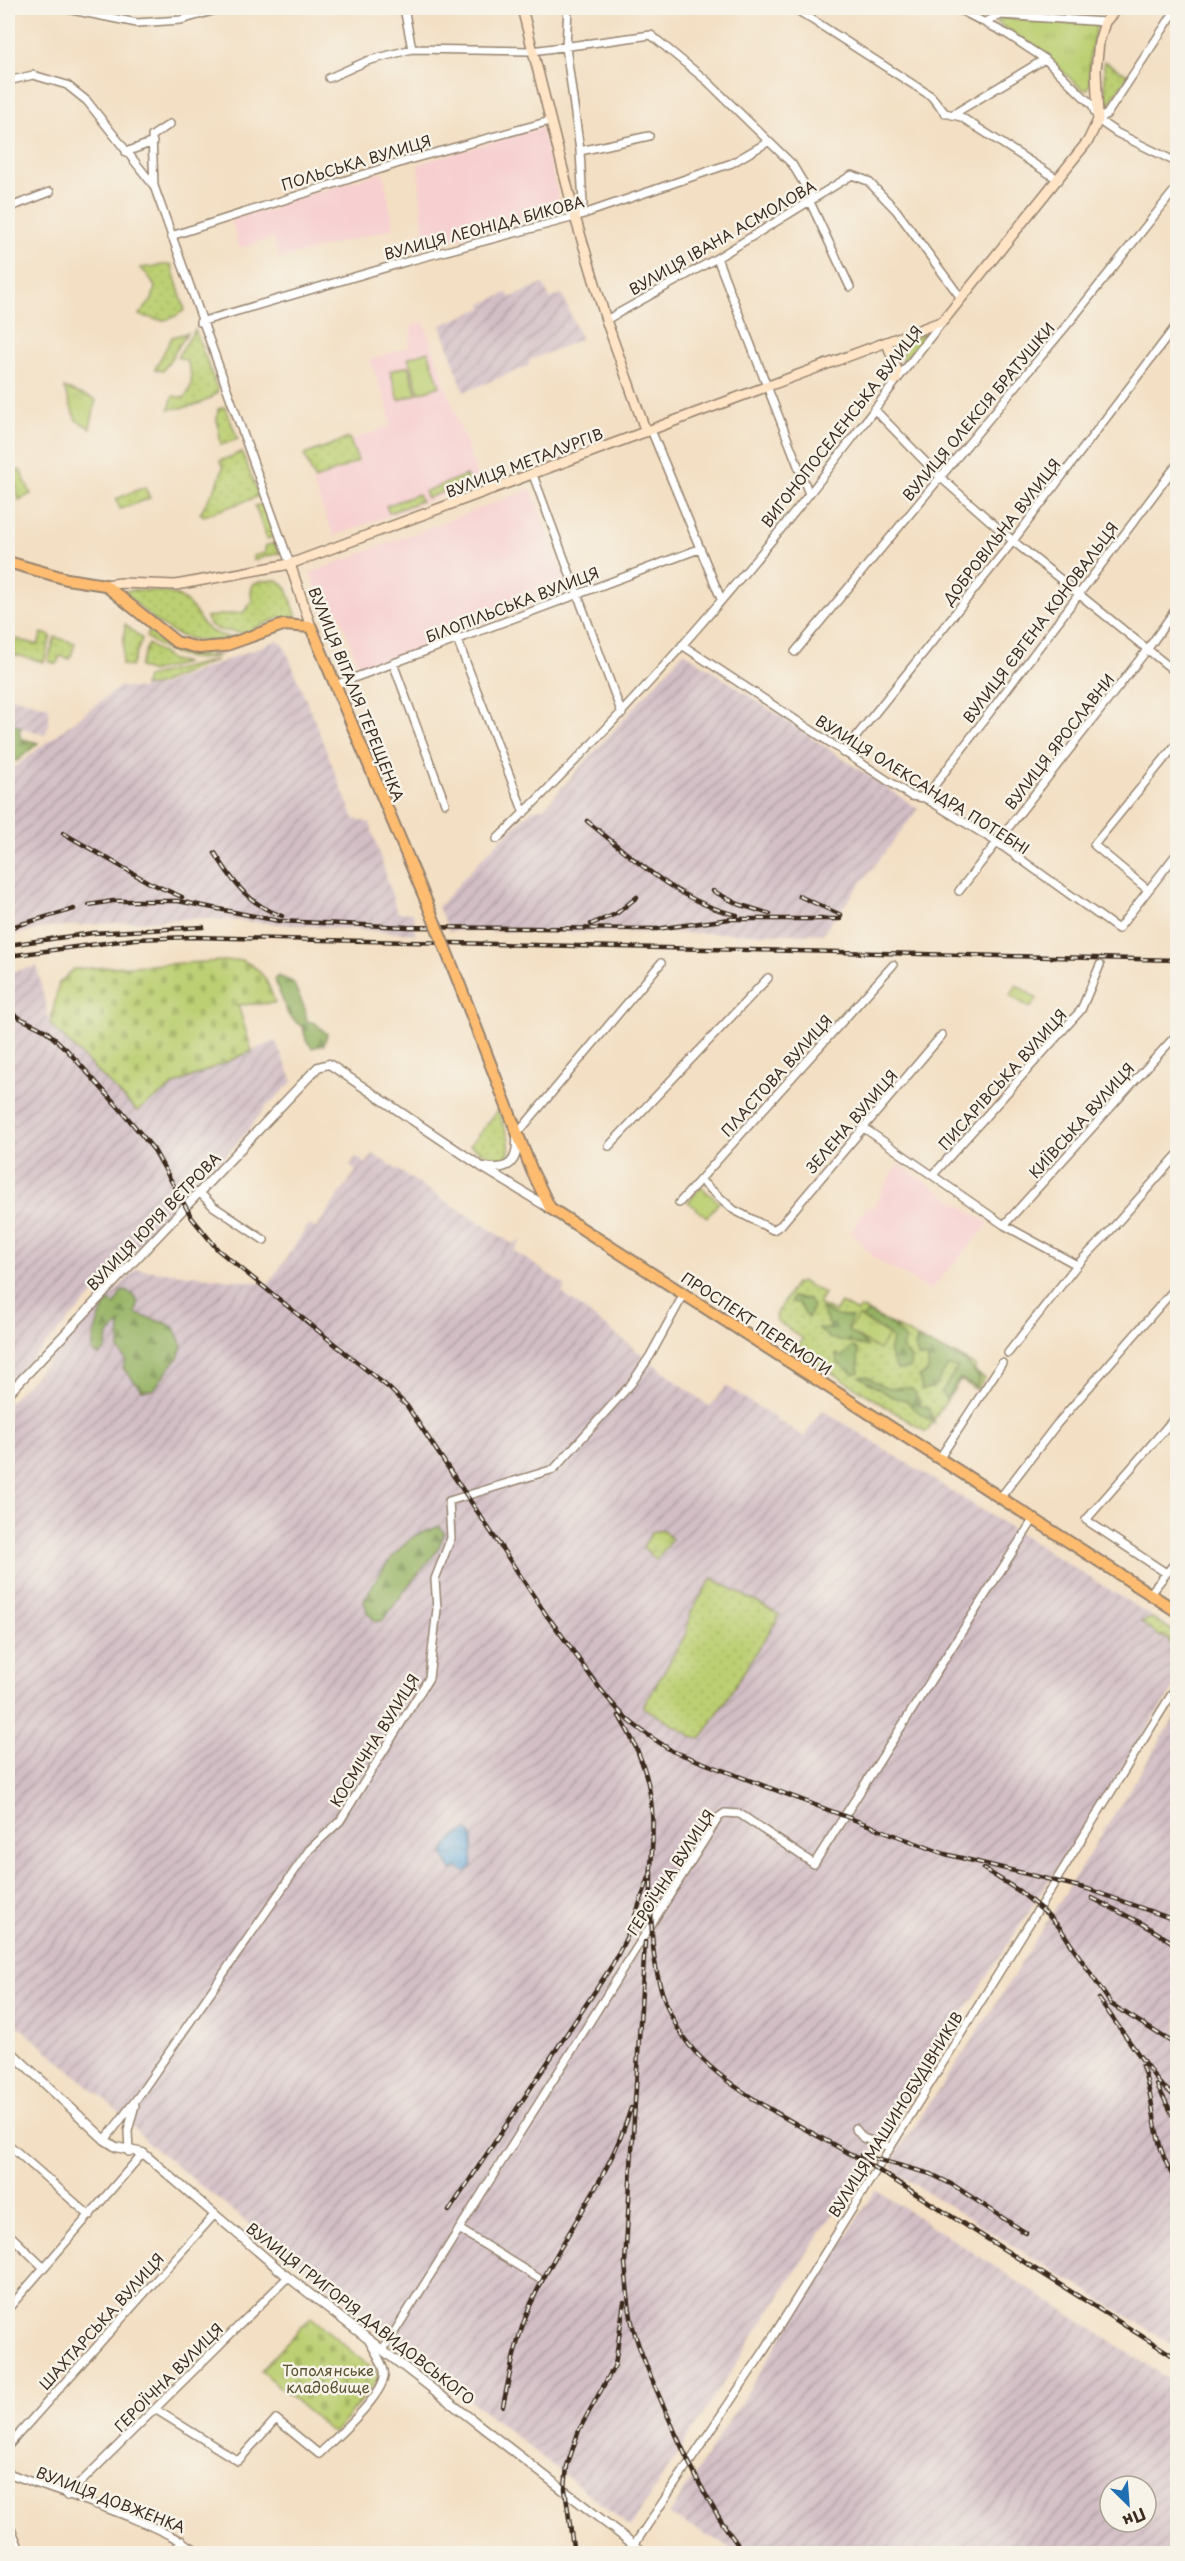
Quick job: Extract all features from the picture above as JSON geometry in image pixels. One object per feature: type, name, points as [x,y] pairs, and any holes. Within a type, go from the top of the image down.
[{"type":"main road","points":[[522,8],[575,217],[606,320],[648,431]]},
{"type":"main road","points":[[1098,120],[1096,57],[1105,22],[1117,8]]},
{"type":"main road","name":"ВИГОНОПОСЕЛЕНСЬКА ВУЛИЦЯ","points":[[943,321],[1059,180],[1088,141],[1098,120]]},
{"type":"main road","name":"ВУЛИЦЯ МЕТАЛУРГІВ","points":[[8,562],[67,579],[105,585],[176,585],[262,571],[290,564],[943,321]]},
{"type":"main road","points":[[887,343],[897,369],[896,380]]},
{"type":"main road","name":"ВУЛИЦЯ ВІТАЛІЯ ТЕРЕЩЕНКА","points":[[290,564],[311,627],[427,903],[517,1134],[550,1208]]},
{"type":"main road","name":"ВУЛИЦЯ МЕТАЛУРГІВ","points":[[105,585],[176,642],[199,648],[224,646],[283,626],[311,627]]},
{"type":"main road","name":"ПРОСПЕКТ ПЕРЕМОГИ","points":[[550,1208],[1178,1612]]},
{"type":"street","points":[[62,8],[148,23],[181,20],[223,8]]},
{"type":"street","points":[[404,8],[411,49]]},
{"type":"street","points":[[568,8],[566,47],[580,151],[583,204],[575,217]]},
{"type":"street","points":[[794,8],[931,96],[945,113],[961,117],[1059,180]]},
{"type":"street","points":[[956,8],[985,22],[1045,59],[1092,105],[1098,120],[1117,133],[1178,163]]},
{"type":"street","name":"ВИГОНОПОСЕЛЕНСЬКА ВУЛИЦЯ","points":[[1098,120],[1107,114],[1177,8]]},
{"type":"street","points":[[985,22],[1001,15],[1105,22]]},
{"type":"street","points":[[329,78],[367,61],[411,49],[532,51],[651,35],[707,81],[792,164],[812,200],[849,286]]},
{"type":"street","points":[[952,115],[1045,59]]},
{"type":"street","name":"ВУЛИЦЯ ВІТАЛІЯ ТЕРЕЩЕНКА","points":[[8,81],[33,75],[67,85],[87,101],[154,186]]},
{"type":"street","name":"ПОЛЬСЬКА ВУЛИЦЯ","points":[[171,236],[412,159],[550,121]]},
{"type":"street","points":[[126,152],[153,142],[152,136],[170,124]]},
{"type":"street","points":[[580,151],[649,136]]},
{"type":"street","name":"ВУЛИЦЯ ВІТАЛІЯ ТЕРЕЩЕНКА","points":[[153,142],[154,186],[200,322],[290,564]]},
{"type":"street","name":"ВУЛИЦЯ ЛЕОНІДА БИКОВА","points":[[200,322],[403,262],[575,217],[732,163],[768,142]]},
{"type":"street","name":"ВУЛИЦЯ ІВАНА АСМОЛОВА","points":[[606,320],[717,258],[852,175],[868,181],[896,210],[961,298]]},
{"type":"street","name":"ВУЛИЦЯ ОЛЕКСІЯ БРАТУШКИ","points":[[795,652],[1072,319],[1178,186]]},
{"type":"street","points":[[8,208],[50,192]]},
{"type":"street","points":[[717,258],[809,494]]},
{"type":"street","name":"ВИГОНОПОСЕЛЕНСЬКА ВУЛИЦЯ","points":[[497,839],[622,714],[682,645],[809,494],[943,321]]},
{"type":"street","name":"ДОБРОВІЛЬНА ВУЛИЦЯ","points":[[843,753],[1013,541],[1178,323]]},
{"type":"street","points":[[874,409],[940,477],[1013,541],[1178,674]]},
{"type":"street","points":[[648,431],[721,599]]},
{"type":"street","name":"ВУЛИЦЯ ЄВГЕНА КОНОВАЛЬЦЯ","points":[[925,798],[1178,463]]},
{"type":"street","points":[[533,475],[622,714]]},
{"type":"street","name":"БІЛОПІЛЬСЬКА ВУЛИЦЯ","points":[[335,685],[699,549]]},
{"type":"street","name":"ВУЛИЦЯ ЯРОСЛАВНИ","points":[[959,891],[1147,650],[1178,606]]},
{"type":"street","points":[[457,639],[524,813]]},
{"type":"street","name":"ВУЛИЦЯ ОЛЕКСАНДРА ПОТЕБНІ","points":[[682,645],[910,796],[925,798],[998,843],[1118,929],[1148,890]]},
{"type":"street","points":[[393,663],[445,803]]},
{"type":"street","points":[[1178,742],[1094,845],[1148,890],[1178,852]]},
{"type":"street","points":[[482,1167],[501,1168],[516,1158],[517,1134],[661,963]]},
{"type":"street","name":"ПЛАСТОВА ВУЛИЦЯ","points":[[679,1203],[893,965]]},
{"type":"street","name":"ПИСАРІВСЬКА ВУЛИЦЯ","points":[[933,1175],[1081,1010],[1100,965]]},
{"type":"street","points":[[609,1146],[768,978]]},
{"type":"street","name":"КИЇВСЬКА ВУЛИЦЯ","points":[[1004,1225],[1178,1033]]},
{"type":"street","name":"ЗЕЛЕНА ВУЛИЦЯ","points":[[700,1180],[735,1210],[773,1230],[781,1225],[942,1035]]},
{"type":"street","name":"ПРОСПЕКТ ПЕРЕМОГИ","points":[[318,1067],[329,1064],[482,1167],[550,1208]]},
{"type":"street","name":"ВУЛИЦЯ ЮРІЯ ВЄТРОВА","points":[[8,1394],[318,1067]]},
{"type":"street","points":[[864,1128],[1004,1225],[1077,1265]]},
{"type":"street","points":[[1008,1353],[1077,1265],[1178,1154]]},
{"type":"street","points":[[199,1192],[213,1206],[264,1240]]},
{"type":"street","points":[[1000,1498],[1057,1425],[1178,1285]]},
{"type":"street","name":"КОСМІЧНА ВУЛИЦЯ","points":[[105,2139],[138,2097],[309,1850],[340,1821],[429,1678],[437,1609],[435,1579],[451,1538],[449,1501],[554,1469],[631,1384],[650,1356],[684,1294]]},
{"type":"street","points":[[939,1459],[1002,1363]]},
{"type":"street","points":[[1167,1573],[1086,1521],[1178,1414]]},
{"type":"street","name":"ГЕРОЇЧНА ВУЛИЦЯ","points":[[383,2350],[718,1817],[725,1813],[740,1814],[814,1864],[1033,1520]]},
{"type":"street","points":[[1149,1595],[1178,1559]]},
{"type":"street","name":"ВУЛИЦЯ МАШИНОБУДІВНИКІВ","points":[[628,2553],[764,2351],[1178,1684]]},
{"type":"street","points":[[8,2049],[105,2139],[129,2152],[143,2153]]},
{"type":"street","points":[[129,2152],[128,2131],[138,2097]]},
{"type":"street","points":[[855,2128],[863,2138],[889,2147]]},
{"type":"street","points":[[8,2144],[90,2216]]},
{"type":"street","points":[[8,2309],[143,2153]]},
{"type":"street","name":"ВУЛИЦЯ ГРИГОРІЯ ДАВИДОВСЬКОГО","points":[[143,2153],[288,2277],[646,2553]]},
{"type":"street","name":"ШАХТАРСЬКА ВУЛИЦЯ","points":[[8,2446],[215,2214]]},
{"type":"street","points":[[459,2229],[538,2278]]},
{"type":"street","points":[[8,2234],[44,2266]]},
{"type":"street","name":"ГЕРОЇЧНА ВУЛИЦЯ","points":[[67,2496],[288,2277]]},
{"type":"street","points":[[155,2409],[238,2461],[276,2419],[319,2454],[359,2414],[381,2386],[385,2372],[368,2339]]},
{"type":"street","name":"ВУЛИЦЯ ДОВЖЕНКА","points":[[8,2473],[182,2540],[203,2553]]},
{"type":"street","points":[[8,2522],[21,2553]]},
{"type":"street","points":[[172,2553],[182,2540]]},
{"type":"shaded area","points":[[541,128],[562,212],[425,247],[418,164]]},
{"type":"shaded area","points":[[383,172],[394,228],[279,259],[273,238],[239,248],[231,220],[258,211],[263,213],[276,209],[278,204]]},
{"type":"shaded area","points":[[543,284],[550,299],[562,294],[581,339],[530,360],[528,366],[464,392],[441,325],[483,308],[482,304],[507,293],[510,298]]},
{"type":"shaded area","points":[[424,322],[479,482],[334,536],[312,482],[359,463],[350,441],[391,426],[387,404],[370,360],[409,347],[412,325]]},
{"type":"shaded area","points":[[531,489],[569,590],[360,669],[338,610],[326,615],[310,573]]},
{"type":"shaded area","points":[[278,640],[286,650],[354,819],[370,823],[397,912],[413,913],[415,934],[199,918],[51,927],[8,936],[8,769],[15,767],[119,687],[142,689],[143,687],[157,687]]},
{"type":"shaded area","points":[[684,652],[918,809],[822,934],[449,931],[438,907],[485,855],[532,810],[544,808]]},
{"type":"shaded area","points":[[8,696],[49,707],[49,724],[45,735],[8,723]]},
{"type":"shaded area","points":[[37,966],[50,1024],[137,1111],[178,1083],[275,1041],[293,1081],[264,1109],[246,1133],[8,1384],[8,973]]},
{"type":"shaded area","points":[[373,1154],[513,1244],[523,1238],[514,1251],[566,1286],[562,1293],[710,1407],[726,1386],[804,1437],[822,1410],[1177,1632],[1177,1683],[630,2527],[149,2144],[118,2111],[8,2017],[8,1404],[136,1269],[269,1284],[308,1225],[316,1228],[356,1171],[350,1166],[356,1157],[366,1164]]},
{"type":"shaded area","points":[[898,1164],[989,1224],[930,1290],[873,1257],[851,1232],[867,1207],[873,1208]]},
{"type":"shaded area","points":[[1177,1714],[1177,2347],[893,2171],[894,2157],[988,2016]]},
{"type":"shaded area","points":[[876,2190],[1177,2384],[1177,2553],[739,2553],[669,2515]]},
{"type":"green space","points":[[1002,18],[1097,24],[1090,54],[1090,85],[1087,90],[1082,89],[1038,49],[996,22]]},
{"type":"green space","points":[[1104,61],[1128,75],[1106,109]]},
{"type":"green space","points":[[171,264],[185,310],[173,318],[163,320],[139,315],[152,300],[155,287],[140,268]]},
{"type":"green space","points":[[195,330],[218,391],[208,400],[196,405],[169,409],[173,396],[184,398],[190,389],[191,375],[186,360],[177,357]]},
{"type":"green space","points":[[187,333],[163,371],[155,369],[172,337]]},
{"type":"green space","points":[[926,333],[902,363],[902,343]]},
{"type":"green space","points":[[428,351],[440,386],[419,393],[408,358]]},
{"type":"green space","points":[[408,366],[417,394],[399,400],[390,371]]},
{"type":"green space","points":[[64,388],[96,400],[90,428],[76,420]]},
{"type":"green space","points":[[225,407],[238,439],[221,445],[217,419],[218,409]]},
{"type":"green space","points":[[349,438],[358,461],[315,480],[304,455]]},
{"type":"green space","points":[[242,452],[259,496],[204,516],[200,513],[218,483],[223,467],[220,461]]},
{"type":"green space","points":[[20,470],[31,494],[19,500],[12,473]]},
{"type":"green space","points":[[466,475],[469,482],[427,498],[424,492]]},
{"type":"green space","points":[[145,487],[150,498],[120,509],[116,499]]},
{"type":"green space","points":[[418,494],[421,501],[389,513],[386,506]]},
{"type":"green space","points":[[263,504],[276,536],[267,539],[255,506]]},
{"type":"green space","points":[[275,543],[279,553],[254,560],[253,556],[265,553],[265,546]]},
{"type":"green space","points":[[278,580],[287,589],[297,617],[276,619],[244,633],[218,630],[208,623],[206,617],[244,612],[252,601],[253,584]]},
{"type":"green space","points":[[124,591],[173,594],[187,602],[200,621],[211,631],[236,638],[202,641],[173,632],[148,615]]},
{"type":"green space","points":[[125,624],[142,639],[131,667],[122,665]]},
{"type":"green space","points":[[148,631],[173,648],[190,654],[220,655],[199,659],[172,653],[146,637]]},
{"type":"green space","points":[[42,633],[51,636],[44,662],[12,654],[16,639],[38,645]]},
{"type":"green space","points":[[55,637],[75,643],[70,659],[60,656],[57,664],[48,661]]},
{"type":"green space","points":[[148,644],[172,660],[186,663],[151,672],[139,667]]},
{"type":"green space","points":[[216,660],[155,686],[144,686],[146,677]]},
{"type":"green space","points":[[8,723],[21,727],[19,734],[22,739],[38,743],[17,761],[8,759]]},
{"type":"green space","points":[[241,960],[255,967],[264,977],[275,1003],[238,1005],[252,1051],[178,1083],[137,1111],[50,1024],[59,983],[74,969]]},
{"type":"green space","points":[[278,976],[293,982],[305,1009],[307,1021],[315,1023],[327,1034],[324,1045],[312,1048],[306,1040],[303,1028],[288,1015],[275,979]]},
{"type":"green space","points":[[1017,985],[1037,999],[1030,1008],[1010,995]]},
{"type":"green space","points":[[498,1110],[509,1140],[509,1152],[506,1157],[496,1160],[470,1145]]},
{"type":"green space","points":[[701,1187],[719,1202],[707,1217],[688,1202]]},
{"type":"green space","points":[[802,1282],[824,1293],[818,1304],[835,1312],[841,1303],[857,1312],[861,1308],[950,1355],[954,1353],[975,1366],[975,1372],[985,1378],[977,1390],[960,1380],[926,1432],[796,1350],[803,1339],[777,1321],[776,1315],[795,1284]]},
{"type":"green space","points":[[121,1292],[132,1294],[138,1303],[136,1314],[174,1328],[182,1345],[179,1356],[153,1390],[142,1390],[123,1368],[126,1361],[119,1349],[120,1323],[108,1336],[105,1351],[99,1355],[93,1353],[95,1334],[102,1311],[109,1301],[115,1305]]},
{"type":"green space","points":[[792,1297],[809,1299],[813,1306],[808,1318],[799,1304],[791,1303]]},
{"type":"green space","points":[[821,1308],[836,1316],[852,1317],[848,1328],[867,1346],[830,1339],[818,1328],[831,1329]]},
{"type":"green space","points":[[868,1312],[895,1327],[906,1340],[902,1348],[911,1358],[910,1368],[897,1370],[889,1352],[892,1340],[888,1334],[862,1318]]},
{"type":"green space","points":[[858,1316],[888,1335],[879,1350],[848,1331]]},
{"type":"green space","points":[[917,1339],[967,1363],[980,1378],[976,1387],[960,1378],[946,1399],[941,1393],[957,1368],[948,1366],[934,1387],[922,1390],[919,1377],[928,1372],[928,1358],[918,1357],[915,1346]]},
{"type":"green space","points":[[852,1347],[858,1352],[859,1372],[853,1374],[837,1362],[836,1354],[842,1357]]},
{"type":"green space","points":[[866,1376],[885,1386],[911,1389],[918,1397],[920,1405],[929,1408],[935,1424],[906,1400],[892,1397],[860,1377]]},
{"type":"green space","points":[[439,1526],[444,1532],[439,1548],[383,1620],[376,1622],[367,1612],[364,1600],[380,1574],[398,1551],[413,1537]]},
{"type":"green space","points":[[663,1530],[672,1539],[656,1560],[643,1547],[652,1532]]},
{"type":"green space","points":[[712,1578],[780,1615],[701,1739],[695,1738],[643,1707],[686,1634],[691,1612]]},
{"type":"green space","points":[[1152,1618],[1177,1634],[1177,1658],[1175,1647],[1169,1643],[1170,1640],[1162,1635],[1161,1637],[1141,1622]]},
{"type":"green space","name":"Тополянське кладовище","points":[[311,2317],[381,2376],[334,2434],[261,2371]]},
{"type":"water","points":[[468,1830],[473,1839],[472,1867],[466,1872],[457,1868],[452,1871],[443,1854],[452,1839]]},
{"type":"railway","points":[[587,821],[639,864],[676,889],[716,909],[737,915]]},
{"type":"railway","points":[[63,833],[148,882],[182,897]]},
{"type":"railway","points":[[215,853],[243,891],[260,905],[282,916]]},
{"type":"railway","points":[[713,891],[738,904],[770,914]]},
{"type":"railway","points":[[799,896],[841,915]]},
{"type":"railway","points":[[591,924],[616,914],[637,897]]},
{"type":"railway","points":[[89,905],[113,901],[178,901],[279,921],[407,927],[656,929],[730,919],[840,919]]},
{"type":"railway","points":[[8,928],[74,909]]},
{"type":"railway","points":[[8,945],[93,933],[203,927]]},
{"type":"railway","points":[[8,956],[135,939],[193,937],[1178,960]]},
{"type":"railway","points":[[8,1012],[46,1031],[67,1050],[122,1111],[154,1150],[192,1218],[218,1250],[389,1388],[407,1406],[547,1616],[603,1692],[635,1725],[672,1751],[945,1854],[1088,1889],[1178,1921]]},
{"type":"railway","points":[[619,1716],[640,1757],[650,1795],[653,1835],[650,1879]]},
{"type":"railway","points":[[984,1869],[1019,1891],[1047,1914],[1060,1928],[1111,2004],[1178,2046]]},
{"type":"railway","points":[[449,2211],[613,1964],[630,1930],[651,1872],[652,1937],[658,1978],[673,2019],[684,2038],[701,2058],[722,2077],[747,2094],[878,2170],[1178,2359]]},
{"type":"railway","points":[[1092,1898],[1143,1924],[1178,1946]]},
{"type":"railway","points":[[645,1942],[625,2263],[630,2311],[643,2357],[689,2463],[720,2519],[745,2554]]},
{"type":"railway","points":[[1099,1999],[1159,2083],[1178,2099]]},
{"type":"railway","points":[[1142,2066],[1163,2154],[1178,2184]]},
{"type":"railway","points":[[1157,2085],[1178,2125]]},
{"type":"railway","points":[[503,2406],[517,2344],[529,2308],[554,2258],[610,2160],[631,2108]]},
{"type":"railway","points":[[861,2155],[931,2174],[953,2185],[1026,2233]]},
{"type":"railway","points":[[574,2554],[565,2489],[567,2466],[579,2430],[615,2365],[624,2302]]},
{"type":"railway","points":[[1173,2554],[1178,2547]]}]
